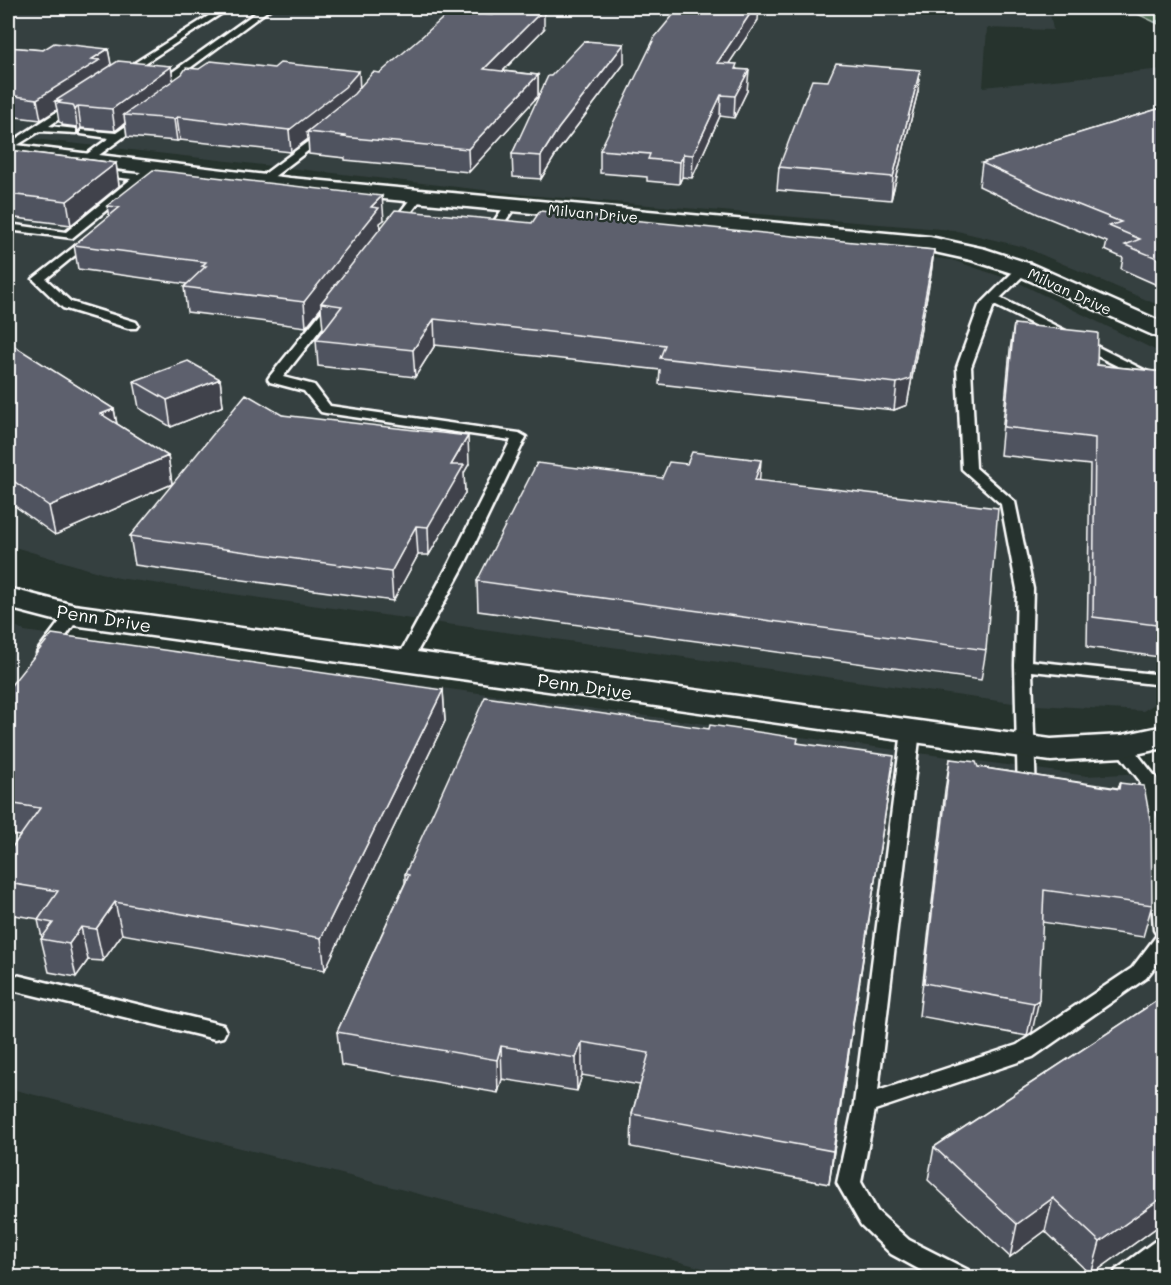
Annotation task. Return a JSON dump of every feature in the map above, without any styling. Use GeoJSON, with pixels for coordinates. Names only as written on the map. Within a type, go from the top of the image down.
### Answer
{"type":"FeatureCollection","features":[{"type":"Feature","properties":{"kind":"street","name":"Milvan Drive"},"geometry":{"type":"LineString","coordinates":[[8,149],[44,160],[157,174],[263,180],[412,210],[504,213],[930,244],[977,254],[1023,270],[1164,333]]}},
{"type":"Feature","properties":{"kind":"street","name":"Penn Drive"},"geometry":{"type":"LineString","coordinates":[[8,598],[73,615],[1051,750],[1122,746],[1164,737]]}},
{"type":"Feature","properties":{"kind":"lane"},"geometry":{"type":"LineString","coordinates":[[111,81],[226,8]]}},
{"type":"Feature","properties":{"kind":"lane"},"geometry":{"type":"LineString","coordinates":[[166,80],[267,8]]}},
{"type":"Feature","properties":{"kind":"lane"},"geometry":{"type":"LineString","coordinates":[[120,76],[132,77]]}},
{"type":"Feature","properties":{"kind":"lane"},"geometry":{"type":"LineString","coordinates":[[155,79],[180,82],[183,86],[180,91]]}},
{"type":"Feature","properties":{"kind":"lane"},"geometry":{"type":"LineString","coordinates":[[8,149],[84,99]]}},
{"type":"Feature","properties":{"kind":"lane"},"geometry":{"type":"LineString","coordinates":[[79,164],[153,110]]}},
{"type":"Feature","properties":{"kind":"lane"},"geometry":{"type":"LineString","coordinates":[[263,180],[337,124]]}},
{"type":"Feature","properties":{"kind":"lane"},"geometry":{"type":"LineString","coordinates":[[39,128],[72,131]]}},
{"type":"Feature","properties":{"kind":"lane"},"geometry":{"type":"LineString","coordinates":[[85,132],[117,136]]}},
{"type":"Feature","properties":{"kind":"lane"},"geometry":{"type":"LineString","coordinates":[[8,227],[68,236],[157,174]]}},
{"type":"Feature","properties":{"kind":"lane"},"geometry":{"type":"LineString","coordinates":[[382,243],[412,210]]}},
{"type":"Feature","properties":{"kind":"lane"},"geometry":{"type":"LineString","coordinates":[[482,219],[504,213]]}},
{"type":"Feature","properties":{"kind":"lane"},"geometry":{"type":"LineString","coordinates":[[490,235],[504,213]]}},
{"type":"Feature","properties":{"kind":"lane"},"geometry":{"type":"LineString","coordinates":[[105,226],[39,279],[67,305],[132,325]]}},
{"type":"Feature","properties":{"kind":"lane"},"geometry":{"type":"LineString","coordinates":[[1023,270],[985,306],[964,367],[969,469],[1008,502],[1024,589],[1023,665],[1027,796]]}},
{"type":"Feature","properties":{"kind":"lane"},"geometry":{"type":"LineString","coordinates":[[347,288],[275,379],[309,388],[326,409],[519,437],[457,564],[404,661]]}},
{"type":"Feature","properties":{"kind":"lane"},"geometry":{"type":"LineString","coordinates":[[992,299],[1164,385]]}},
{"type":"Feature","properties":{"kind":"lane"},"geometry":{"type":"LineString","coordinates":[[34,667],[73,615]]}},
{"type":"Feature","properties":{"kind":"lane"},"geometry":{"type":"LineString","coordinates":[[1023,665],[1164,681]]}},
{"type":"Feature","properties":{"kind":"lane"},"geometry":{"type":"LineString","coordinates":[[911,731],[864,1104],[849,1183],[869,1218],[900,1247],[959,1278]]}},
{"type":"Feature","properties":{"kind":"lane"},"geometry":{"type":"LineString","coordinates":[[1122,746],[1156,784],[1147,814],[1162,899],[1164,930]]}},
{"type":"Feature","properties":{"kind":"lane"},"geometry":{"type":"LineString","coordinates":[[864,1104],[1025,1051],[1140,973],[1164,940]]}},
{"type":"Feature","properties":{"kind":"lane"},"geometry":{"type":"LineString","coordinates":[[8,981],[215,1031]]}},
{"type":"Feature","properties":{"kind":"lane"},"geometry":{"type":"LineString","coordinates":[[1125,1278],[1164,1248]]}},
{"type":"Feature","properties":{"kind":"shaded area"},"geometry":{"type":"Polygon","coordinates":[[[8,8],[1049,8],[1053,30],[987,28],[983,87],[1163,69],[1163,307],[1024,247],[953,230],[527,195],[8,136],[8,8]]]}},
{"type":"Feature","properties":{"kind":"shaded area"},"geometry":{"type":"Polygon","coordinates":[[[8,159],[952,260],[1017,282],[1163,354],[1163,699],[1143,711],[1020,704],[118,578],[8,545],[8,159]]]}},
{"type":"Feature","properties":{"kind":"shaded area"},"geometry":{"type":"Polygon","coordinates":[[[8,621],[24,631],[1087,776],[1163,772],[1163,1277],[736,1277],[8,1088],[8,621]]]}},
{"type":"Feature","properties":{"kind":"green space"},"geometry":{"type":"Polygon","coordinates":[[[1125,8],[1163,8],[1163,26],[1125,8]]]}},
{"type":"Feature","properties":{"kind":"building"},"geometry":{"type":"Polygon","coordinates":[[[502,8],[544,9],[484,69],[538,75],[468,149],[307,132],[354,94],[373,72],[380,73],[450,12],[493,15],[502,8]]]}},
{"type":"Feature","properties":{"kind":"building"},"geometry":{"type":"Polygon","coordinates":[[[679,8],[754,8],[717,63],[737,64],[735,69],[749,70],[735,96],[721,95],[693,155],[683,154],[680,162],[648,159],[650,154],[600,150],[655,37],[679,8]]]}},
{"type":"Feature","properties":{"kind":"building"},"geometry":{"type":"Polygon","coordinates":[[[584,41],[624,44],[558,129],[541,156],[512,154],[548,76],[551,76],[584,41]]]}},
{"type":"Feature","properties":{"kind":"building"},"geometry":{"type":"Polygon","coordinates":[[[54,43],[108,49],[92,59],[100,60],[37,99],[8,95],[8,47],[43,50],[54,43]]]}},
{"type":"Feature","properties":{"kind":"building"},"geometry":{"type":"Polygon","coordinates":[[[118,61],[171,66],[112,109],[78,106],[75,110],[73,105],[55,101],[118,61]]]}},
{"type":"Feature","properties":{"kind":"building"},"geometry":{"type":"Polygon","coordinates":[[[211,61],[274,68],[280,63],[359,71],[345,87],[289,130],[177,117],[174,119],[124,115],[182,74],[186,68],[199,69],[211,61]]]}},
{"type":"Feature","properties":{"kind":"building"},"geometry":{"type":"Polygon","coordinates":[[[836,63],[920,70],[893,177],[779,167],[812,80],[828,81],[836,63]]]}},
{"type":"Feature","properties":{"kind":"building"},"geometry":{"type":"Polygon","coordinates":[[[1164,107],[1164,261],[1125,245],[1140,239],[1109,226],[1121,222],[1041,190],[982,163],[1164,107]]]}},
{"type":"Feature","properties":{"kind":"building"},"geometry":{"type":"Polygon","coordinates":[[[8,150],[116,163],[67,201],[8,194],[8,150]]]}},
{"type":"Feature","properties":{"kind":"building"},"geometry":{"type":"Polygon","coordinates":[[[153,170],[382,196],[371,207],[379,208],[304,302],[184,287],[206,266],[202,266],[206,262],[74,245],[120,207],[107,206],[153,170]]]}},
{"type":"Feature","properties":{"kind":"building"},"geometry":{"type":"Polygon","coordinates":[[[395,210],[532,223],[540,211],[934,250],[910,379],[897,383],[660,358],[665,345],[434,319],[413,350],[316,340],[342,306],[321,303],[395,210]]]}},
{"type":"Feature","properties":{"kind":"building"},"geometry":{"type":"Polygon","coordinates":[[[1014,324],[1098,333],[1097,365],[1164,372],[1164,626],[1093,617],[1095,438],[1004,427],[1014,324]]]}},
{"type":"Feature","properties":{"kind":"building"},"geometry":{"type":"Polygon","coordinates":[[[8,342],[114,409],[101,414],[168,456],[49,506],[8,477],[8,342]]]}},
{"type":"Feature","properties":{"kind":"building"},"geometry":{"type":"Polygon","coordinates":[[[188,361],[220,379],[167,400],[134,381],[188,361]]]}},
{"type":"Feature","properties":{"kind":"building"},"geometry":{"type":"Polygon","coordinates":[[[246,394],[282,415],[468,436],[451,465],[464,465],[428,527],[416,526],[391,572],[130,536],[246,394]]]}},
{"type":"Feature","properties":{"kind":"building"},"geometry":{"type":"Polygon","coordinates":[[[692,452],[761,460],[755,480],[998,508],[986,650],[477,581],[537,463],[662,478],[669,462],[687,464],[692,452]]]}},
{"type":"Feature","properties":{"kind":"building"},"geometry":{"type":"Polygon","coordinates":[[[52,634],[443,690],[321,938],[115,902],[96,929],[81,927],[69,944],[41,939],[53,923],[38,920],[58,891],[8,883],[8,853],[40,808],[8,803],[8,689],[52,634]]]}},
{"type":"Feature","properties":{"kind":"building"},"geometry":{"type":"Polygon","coordinates":[[[485,697],[709,729],[710,725],[745,730],[798,738],[797,743],[894,756],[833,1151],[632,1114],[649,1053],[582,1042],[576,1058],[501,1046],[497,1060],[337,1032],[409,875],[405,874],[485,697]]]}},
{"type":"Feature","properties":{"kind":"building"},"geometry":{"type":"Polygon","coordinates":[[[950,759],[976,762],[978,767],[1119,789],[1120,783],[1144,786],[1151,825],[1152,905],[1044,890],[1039,1000],[1034,1003],[924,983],[950,759]]]}},
{"type":"Feature","properties":{"kind":"building"},"geometry":{"type":"Polygon","coordinates":[[[1164,996],[1164,1196],[1100,1242],[1053,1198],[1017,1224],[934,1147],[1164,996]]]}},
{"type":"Feature","properties":{"kind":"waterway"},"geometry":{"type":"LineString","coordinates":[[1155,22],[1164,19]]}}]}
